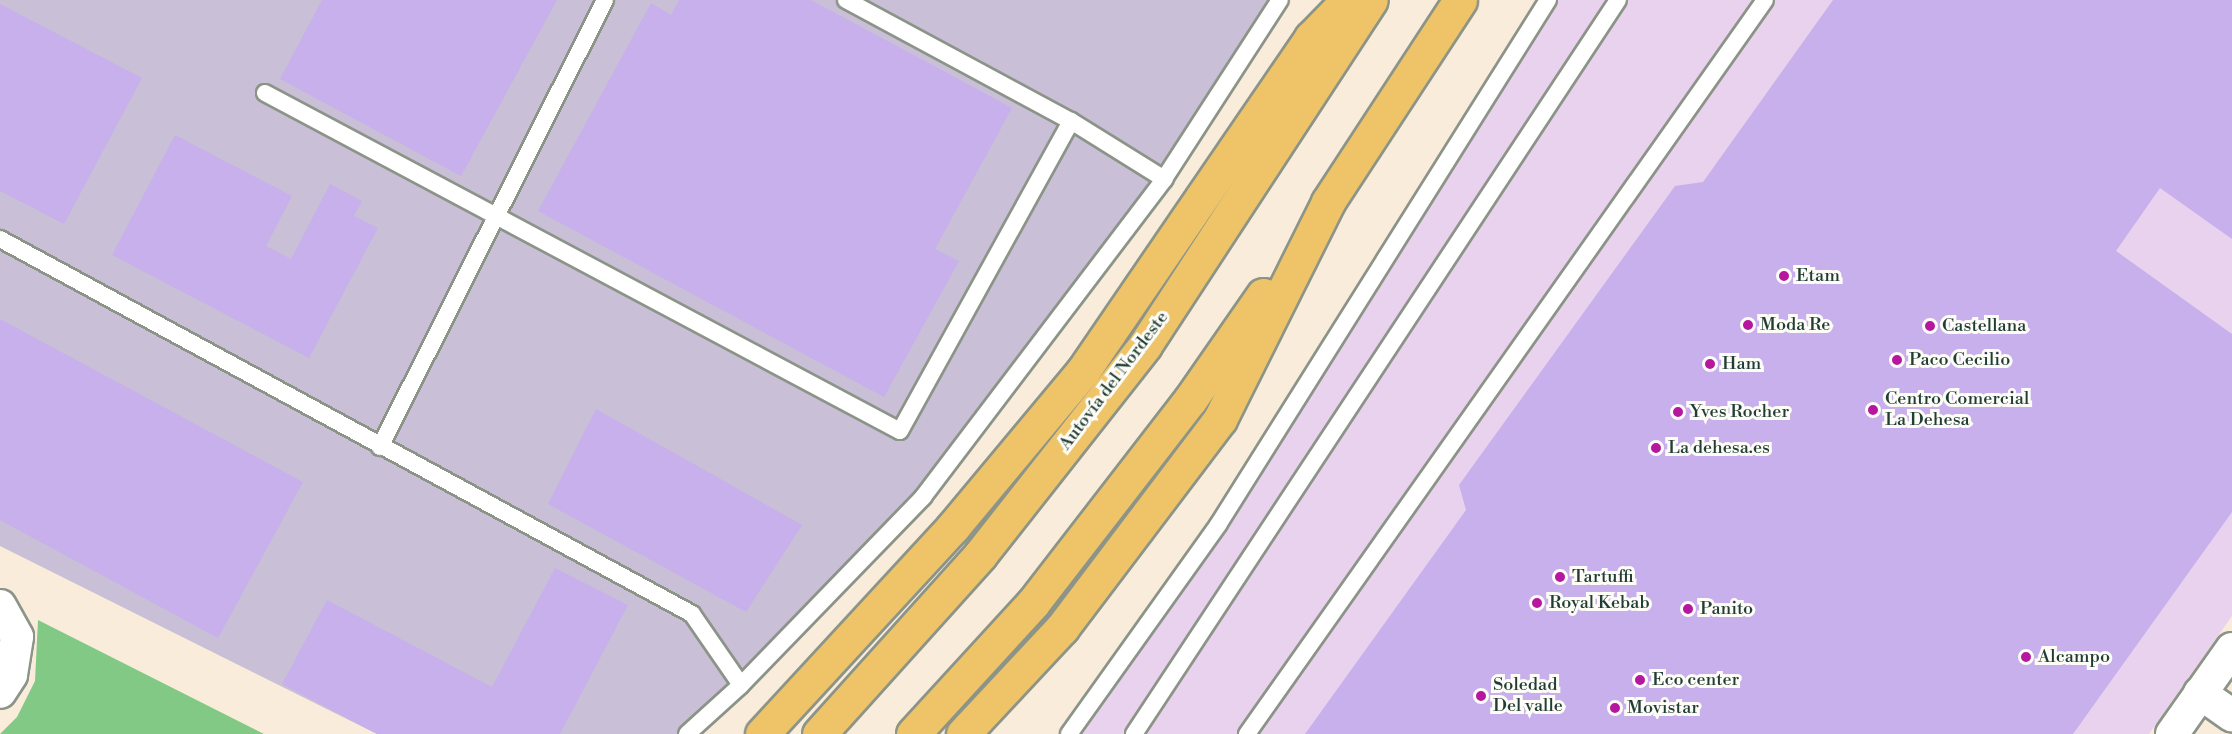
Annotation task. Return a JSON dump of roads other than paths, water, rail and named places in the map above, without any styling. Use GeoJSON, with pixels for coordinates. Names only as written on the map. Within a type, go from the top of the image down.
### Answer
{"type":"FeatureCollection","features":[{"type":"Feature","properties":{"kind":"highway"},"geometry":{"type":"LineString","coordinates":[[762,734],[953,527],[1083,371],[1311,38],[1348,0]]}},
{"type":"Feature","properties":{"kind":"highway","name":"Autovía del Nordeste"},"geometry":{"type":"LineString","coordinates":[[819,734],[980,555],[1145,345],[1371,0]]}},
{"type":"Feature","properties":{"kind":"highway"},"geometry":{"type":"LineString","coordinates":[[913,734],[1054,575],[1190,400],[1328,202],[1460,0]]}},
{"type":"Feature","properties":{"kind":"highway"},"geometry":{"type":"LineString","coordinates":[[963,734],[1062,628],[1220,419],[1328,202]]}},
{"type":"Feature","properties":{"kind":"street"},"geometry":{"type":"LineString","coordinates":[[0,606],[16,638],[11,675],[0,692]]}},
{"type":"Feature","properties":{"kind":"street"},"geometry":{"type":"LineString","coordinates":[[2172,734],[2232,649]]}},
{"type":"Feature","properties":{"kind":"street"},"geometry":{"type":"LineString","coordinates":[[2200,693],[2232,715]]}},
{"type":"Feature","properties":{"kind":"lane"},"geometry":{"type":"LineString","coordinates":[[380,447],[605,0]]}},
{"type":"Feature","properties":{"kind":"lane"},"geometry":{"type":"LineString","coordinates":[[846,0],[1071,121],[1164,179]]}},
{"type":"Feature","properties":{"kind":"lane"},"geometry":{"type":"LineString","coordinates":[[687,734],[741,685],[923,497],[1164,179],[1280,0]]}},
{"type":"Feature","properties":{"kind":"lane"},"geometry":{"type":"LineString","coordinates":[[1069,734],[1218,525],[1548,0]]}},
{"type":"Feature","properties":{"kind":"lane"},"geometry":{"type":"LineString","coordinates":[[1134,734],[1618,0]]}},
{"type":"Feature","properties":{"kind":"lane"},"geometry":{"type":"LineString","coordinates":[[1247,734],[1766,3]]}},
{"type":"Feature","properties":{"kind":"lane"},"geometry":{"type":"LineString","coordinates":[[265,93],[900,431],[1071,121]]}},
{"type":"Feature","properties":{"kind":"lane"},"geometry":{"type":"LineString","coordinates":[[0,239],[380,447],[692,614],[741,685]]}},
{"type":"Feature","properties":{"kind":"place","name":"Etam"},"geometry":{"type":"Point","coordinates":[1784,276]}},
{"type":"Feature","properties":{"kind":"place","name":"Moda Re"},"geometry":{"type":"Point","coordinates":[1748,325]}},
{"type":"Feature","properties":{"kind":"place","name":"Castellana"},"geometry":{"type":"Point","coordinates":[1930,326]}},
{"type":"Feature","properties":{"kind":"place","name":"Paco Cecilio"},"geometry":{"type":"Point","coordinates":[1897,360]}},
{"type":"Feature","properties":{"kind":"place","name":"Ham"},"geometry":{"type":"Point","coordinates":[1710,364]}},
{"type":"Feature","properties":{"kind":"place","name":"Centro Comercial La Dehesa"},"geometry":{"type":"Point","coordinates":[1873,410]}},
{"type":"Feature","properties":{"kind":"place","name":"Yves Rocher"},"geometry":{"type":"Point","coordinates":[1678,412]}},
{"type":"Feature","properties":{"kind":"place","name":"La dehesa.es"},"geometry":{"type":"Point","coordinates":[1656,448]}},
{"type":"Feature","properties":{"kind":"place","name":"Tartuffi"},"geometry":{"type":"Point","coordinates":[1560,577]}},
{"type":"Feature","properties":{"kind":"place","name":"Royal Kebab"},"geometry":{"type":"Point","coordinates":[1537,603]}},
{"type":"Feature","properties":{"kind":"place","name":"Panito"},"geometry":{"type":"Point","coordinates":[1688,609]}},
{"type":"Feature","properties":{"kind":"place","name":"Alcampo"},"geometry":{"type":"Point","coordinates":[2026,657]}},
{"type":"Feature","properties":{"kind":"place","name":"Eco center"},"geometry":{"type":"Point","coordinates":[1640,680]}},
{"type":"Feature","properties":{"kind":"place","name":"Soledad Del valle"},"geometry":{"type":"Point","coordinates":[1481,696]}},
{"type":"Feature","properties":{"kind":"place","name":"Movistar"},"geometry":{"type":"Point","coordinates":[1615,708]}}]}
